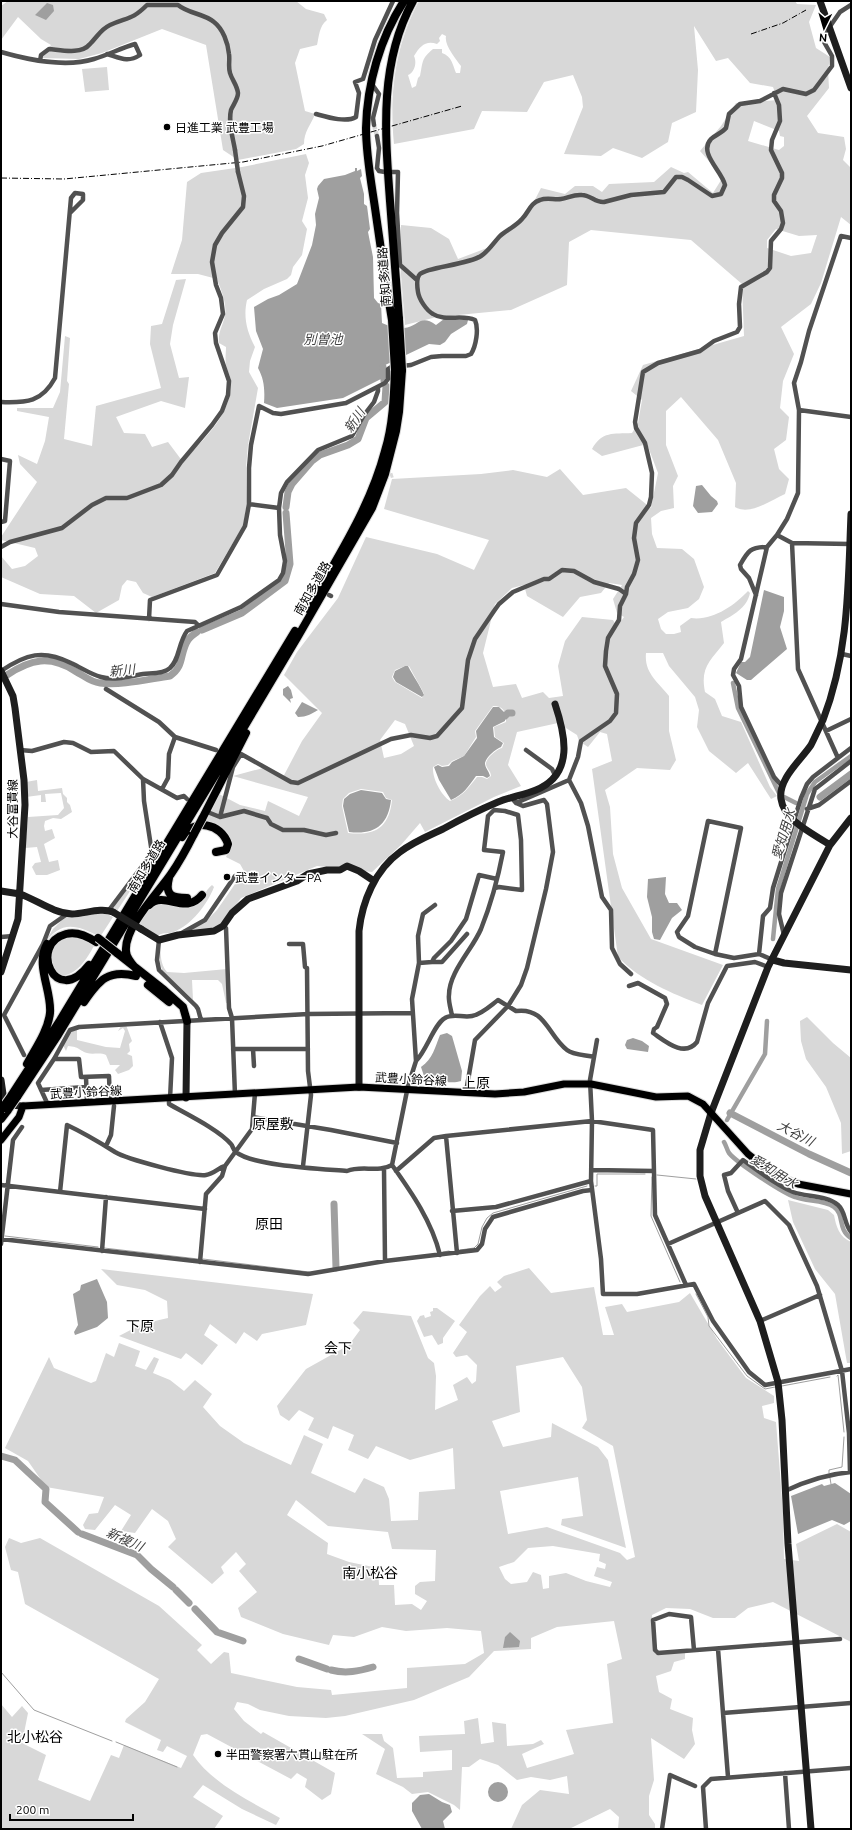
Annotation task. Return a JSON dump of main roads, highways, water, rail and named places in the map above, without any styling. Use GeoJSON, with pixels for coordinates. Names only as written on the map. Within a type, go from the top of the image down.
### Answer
{"type":"FeatureCollection","features":[{"type":"Feature","properties":{"kind":"highway","name":"南知多道路"},"geometry":{"type":"LineString","coordinates":[[395,320],[370,176],[366,128],[369,94],[376,65],[388,31],[404,1]]}},
{"type":"Feature","properties":{"kind":"highway","name":"南知多道路"},"geometry":{"type":"LineString","coordinates":[[1,1119],[9,1102],[268,686],[356,536],[379,491],[392,452],[399,412],[386,155],[386,107],[388,76],[395,45],[413,1]]}},
{"type":"Feature","properties":{"kind":"highway","name":"南知多道路"},"geometry":{"type":"LineString","coordinates":[[9,1102],[29,1080],[58,1035],[145,884],[297,628],[364,510],[386,450],[398,370]]}},
{"type":"Feature","properties":{"kind":"highway"},"geometry":{"type":"LineString","coordinates":[[138,974],[126,951],[127,941],[145,907],[170,876],[185,852],[263,701],[268,690],[268,686]]}},
{"type":"Feature","properties":{"kind":"highway"},"geometry":{"type":"LineString","coordinates":[[97,940],[79,934],[62,936],[50,947],[48,962],[50,971],[54,976],[62,980],[71,980],[80,974],[91,962],[136,888],[154,881],[185,832],[197,825],[211,826],[224,834],[228,844],[226,850],[216,852]]}},
{"type":"Feature","properties":{"kind":"highway"},"geometry":{"type":"LineString","coordinates":[[170,876],[167,886],[169,892],[175,897],[187,898]]}},
{"type":"Feature","properties":{"kind":"highway"},"geometry":{"type":"LineString","coordinates":[[145,907],[156,900],[189,904],[202,895]]}},
{"type":"Feature","properties":{"kind":"highway"},"geometry":{"type":"LineString","coordinates":[[9,1102],[13,1089],[36,1047],[50,1015],[50,1001],[43,969],[43,955],[45,947],[54,935],[68,929],[76,929],[89,933],[181,1012],[187,1021]]}},
{"type":"Feature","properties":{"kind":"highway"},"geometry":{"type":"LineString","coordinates":[[29,1080],[37,1073],[89,995],[98,984],[106,977],[116,973],[138,974]]}},
{"type":"Feature","properties":{"kind":"main road","name":"武豊小鈴谷線"},"geometry":{"type":"LineString","coordinates":[[1,1140],[20,1117],[23,1106],[87,1103],[112,1104],[169,1098],[359,1087],[495,1094],[524,1092],[564,1084],[591,1084],[656,1097],[688,1096],[703,1104],[748,1154],[775,1174],[798,1184],[851,1194]]}},
{"type":"Feature","properties":{"kind":"water"},"geometry":{"type":"Polygon","coordinates":[[[47,3],[53,5],[54,11],[46,20],[35,15],[47,3]]]}},
{"type":"Feature","properties":{"kind":"water","name":"別曽池"},"geometry":{"type":"Polygon","coordinates":[[[355,168],[357,168],[357,171],[361,169],[362,176],[360,178],[364,194],[364,204],[367,206],[370,229],[368,232],[373,257],[374,298],[381,304],[382,323],[398,328],[409,327],[423,320],[436,325],[444,319],[468,320],[467,324],[451,334],[445,342],[440,345],[429,344],[381,367],[381,379],[343,398],[277,408],[264,403],[264,384],[258,368],[263,349],[256,331],[254,307],[279,295],[297,284],[312,245],[316,225],[315,214],[319,198],[317,189],[318,186],[324,179],[345,175],[355,171],[355,168]]]}},
{"type":"Feature","properties":{"kind":"water"},"geometry":{"type":"Polygon","coordinates":[[[702,485],[717,501],[718,504],[712,512],[698,513],[693,506],[696,486],[702,485]]]}},
{"type":"Feature","properties":{"kind":"water"},"geometry":{"type":"Polygon","coordinates":[[[764,590],[784,597],[784,611],[780,627],[787,649],[751,680],[747,680],[736,673],[741,662],[745,662],[750,657],[764,590]]]}},
{"type":"Feature","properties":{"kind":"water"},"geometry":{"type":"Polygon","coordinates":[[[408,666],[421,688],[424,695],[422,697],[396,682],[393,677],[395,671],[408,666]]]}},
{"type":"Feature","properties":{"kind":"water"},"geometry":{"type":"Polygon","coordinates":[[[288,686],[291,690],[293,698],[290,699],[291,703],[283,695],[283,689],[288,686]]]}},
{"type":"Feature","properties":{"kind":"water"},"geometry":{"type":"Polygon","coordinates":[[[302,702],[318,710],[306,716],[298,717],[295,713],[302,702]]]}},
{"type":"Feature","properties":{"kind":"water"},"geometry":{"type":"Polygon","coordinates":[[[493,707],[499,707],[505,713],[505,721],[493,727],[494,737],[503,743],[501,747],[487,758],[485,763],[490,776],[487,778],[483,776],[476,776],[463,793],[451,800],[439,780],[434,767],[438,765],[442,767],[449,766],[452,762],[464,756],[477,738],[476,731],[493,707]]]}},
{"type":"Feature","properties":{"kind":"water"},"geometry":{"type":"Polygon","coordinates":[[[361,790],[382,793],[386,799],[391,800],[387,816],[378,827],[372,830],[358,833],[349,832],[343,806],[344,799],[350,794],[361,790]]]}},
{"type":"Feature","properties":{"kind":"water"},"geometry":{"type":"Polygon","coordinates":[[[666,877],[665,894],[669,903],[677,903],[682,910],[672,918],[660,940],[654,939],[652,932],[652,917],[647,897],[648,879],[666,877]]]}},
{"type":"Feature","properties":{"kind":"water"},"geometry":{"type":"Polygon","coordinates":[[[447,1033],[452,1036],[462,1071],[461,1081],[457,1082],[442,1081],[424,1076],[421,1067],[431,1057],[440,1035],[447,1033]]]}},
{"type":"Feature","properties":{"kind":"water"},"geometry":{"type":"Polygon","coordinates":[[[633,1038],[642,1041],[649,1046],[648,1052],[627,1049],[625,1045],[627,1040],[633,1038]]]}},
{"type":"Feature","properties":{"kind":"water"},"geometry":{"type":"Polygon","coordinates":[[[97,1279],[107,1302],[108,1318],[97,1327],[75,1335],[74,1332],[78,1325],[73,1294],[80,1290],[81,1285],[97,1279]]]}},
{"type":"Feature","properties":{"kind":"water"},"geometry":{"type":"Polygon","coordinates":[[[835,1483],[851,1494],[851,1521],[844,1525],[832,1520],[798,1534],[791,1496],[822,1484],[824,1486],[835,1483]]]}},
{"type":"Feature","properties":{"kind":"water"},"geometry":{"type":"Polygon","coordinates":[[[510,1632],[520,1641],[519,1647],[503,1648],[505,1637],[510,1632]]]}},
{"type":"Feature","properties":{"kind":"water"},"geometry":{"type":"Polygon","coordinates":[[[498,1782],[505,1785],[508,1792],[505,1799],[498,1802],[491,1799],[488,1792],[491,1785],[498,1782]]]}},
{"type":"Feature","properties":{"kind":"water"},"geometry":{"type":"Polygon","coordinates":[[[429,1794],[450,1805],[452,1812],[443,1821],[445,1829],[422,1829],[412,1811],[412,1803],[420,1795],[429,1794]]]}},
{"type":"Feature","properties":{"kind":"waterway","name":"新川"},"geometry":{"type":"LineString","coordinates":[[383,367],[384,381]]}},
{"type":"Feature","properties":{"kind":"waterway","name":"新川"},"geometry":{"type":"LineString","coordinates":[[286,507],[288,492],[292,484],[312,461],[320,455],[348,445],[358,439],[366,418],[385,402],[386,386]]}},
{"type":"Feature","properties":{"kind":"waterway","name":"新川"},"geometry":{"type":"LineString","coordinates":[[202,630],[242,613],[285,581],[290,564],[286,513]]}},
{"type":"Feature","properties":{"kind":"waterway","name":"新川"},"geometry":{"type":"LineString","coordinates":[[7,675],[32,662],[49,661],[66,666],[90,680],[108,684],[170,676],[178,668],[188,640],[197,632]]}},
{"type":"Feature","properties":{"kind":"waterway"},"geometry":{"type":"LineString","coordinates":[[733,683],[738,708],[779,793]]}},
{"type":"Feature","properties":{"kind":"waterway"},"geometry":{"type":"LineString","coordinates":[[505,716],[508,713],[512,713]]}},
{"type":"Feature","properties":{"kind":"waterway","name":"愛知用水"},"geometry":{"type":"LineString","coordinates":[[773,939],[778,889],[807,794],[815,782],[851,756]]}},
{"type":"Feature","properties":{"kind":"waterway"},"geometry":{"type":"LineString","coordinates":[[820,797],[851,774]]}},
{"type":"Feature","properties":{"kind":"waterway"},"geometry":{"type":"LineString","coordinates":[[784,797],[796,803]]}},
{"type":"Feature","properties":{"kind":"waterway","name":"愛知用水"},"geometry":{"type":"LineString","coordinates":[[727,1120],[765,1054],[767,1021]]}},
{"type":"Feature","properties":{"kind":"waterway","name":"大谷川"},"geometry":{"type":"LineString","coordinates":[[730,1113],[809,1154],[851,1173]]}},
{"type":"Feature","properties":{"kind":"waterway","name":"愛知用水"},"geometry":{"type":"LineString","coordinates":[[724,1142],[729,1153],[734,1158],[781,1190],[800,1199],[830,1204],[834,1207],[839,1214],[844,1230],[851,1238]]}},
{"type":"Feature","properties":{"kind":"waterway"},"geometry":{"type":"LineString","coordinates":[[595,1186],[597,1186],[597,1174],[645,1174]]}},
{"type":"Feature","properties":{"kind":"waterway"},"geometry":{"type":"LineString","coordinates":[[657,1175],[696,1179]]}},
{"type":"Feature","properties":{"kind":"waterway"},"geometry":{"type":"LineString","coordinates":[[652,1177],[651,1216],[680,1282]]}},
{"type":"Feature","properties":{"kind":"waterway"},"geometry":{"type":"LineString","coordinates":[[460,1250],[474,1248],[478,1244],[482,1227],[487,1218],[493,1213],[587,1186]]}},
{"type":"Feature","properties":{"kind":"waterway"},"geometry":{"type":"LineString","coordinates":[[334,1204],[336,1268]]}},
{"type":"Feature","properties":{"kind":"waterway"},"geometry":{"type":"LineString","coordinates":[[5,1236],[98,1247]]}},
{"type":"Feature","properties":{"kind":"waterway"},"geometry":{"type":"LineString","coordinates":[[104,1248],[198,1259]]}},
{"type":"Feature","properties":{"kind":"waterway"},"geometry":{"type":"LineString","coordinates":[[443,1252],[449,1251]]}},
{"type":"Feature","properties":{"kind":"waterway"},"geometry":{"type":"LineString","coordinates":[[203,1259],[309,1272]]}},
{"type":"Feature","properties":{"kind":"waterway"},"geometry":{"type":"LineString","coordinates":[[696,1294],[708,1317],[709,1326],[747,1376],[765,1389],[775,1387]]}},
{"type":"Feature","properties":{"kind":"waterway"},"geometry":{"type":"LineString","coordinates":[[837,1376],[838,1375],[844,1432]]}},
{"type":"Feature","properties":{"kind":"waterway"},"geometry":{"type":"LineString","coordinates":[[782,1386],[830,1377]]}},
{"type":"Feature","properties":{"kind":"waterway"},"geometry":{"type":"LineString","coordinates":[[829,1473],[829,1470],[842,1467],[844,1437]]}},
{"type":"Feature","properties":{"kind":"waterway","name":"新複川"},"geometry":{"type":"LineString","coordinates":[[1,1456],[15,1460],[46,1489],[45,1502],[78,1532]]}},
{"type":"Feature","properties":{"kind":"waterway"},"geometry":{"type":"LineString","coordinates":[[830,1478],[831,1484]]}},
{"type":"Feature","properties":{"kind":"waterway","name":"新複川"},"geometry":{"type":"LineString","coordinates":[[82,1534],[137,1555],[173,1587]]}},
{"type":"Feature","properties":{"kind":"waterway","name":"新複川"},"geometry":{"type":"LineString","coordinates":[[176,1590],[189,1603]]}},
{"type":"Feature","properties":{"kind":"waterway","name":"新複川"},"geometry":{"type":"LineString","coordinates":[[195,1609],[217,1632],[243,1641]]}},
{"type":"Feature","properties":{"kind":"waterway","name":"新複川"},"geometry":{"type":"LineString","coordinates":[[299,1659],[327,1669]]}},
{"type":"Feature","properties":{"kind":"waterway","name":"新複川"},"geometry":{"type":"LineString","coordinates":[[331,1670],[352,1672],[373,1667]]}},
{"type":"Feature","properties":{"kind":"waterway"},"geometry":{"type":"LineString","coordinates":[[1,1672],[34,1710],[112,1741]]}},
{"type":"Feature","properties":{"kind":"waterway"},"geometry":{"type":"LineString","coordinates":[[116,1742],[177,1767]]}},
{"type":"Feature","properties":{"kind":"tunnel"},"geometry":{"type":"LineString","coordinates":[[374,125],[377,136]]}},
{"type":"Feature","properties":{"kind":"tunnel"},"geometry":{"type":"LineString","coordinates":[[384,478],[393,475]]}},
{"type":"Feature","properties":{"kind":"railway"},"geometry":{"type":"LineString","coordinates":[[751,34],[783,23],[806,10]]}},
{"type":"Feature","properties":{"kind":"railway"},"geometry":{"type":"LineString","coordinates":[[1,178],[64,179],[243,162],[322,146],[462,106]]}},
{"type":"Feature","properties":{"kind":"place","name":"日進工業 武豊工場"},"geometry":{"type":"Point","coordinates":[167,127]}},
{"type":"Feature","properties":{"kind":"place","name":"武豊インターPA"},"geometry":{"type":"Point","coordinates":[227,877]}},
{"type":"Feature","properties":{"kind":"place","name":"半田警察署六貫山駐在所"},"geometry":{"type":"Point","coordinates":[218,1754]}},
{"type":"Feature","properties":{"kind":"district","name":"上原"},"geometry":{"type":"Point","coordinates":[476,1083]}},
{"type":"Feature","properties":{"kind":"district","name":"原屋敷"},"geometry":{"type":"Point","coordinates":[273,1124]}},
{"type":"Feature","properties":{"kind":"district","name":"原田"},"geometry":{"type":"Point","coordinates":[269,1224]}},
{"type":"Feature","properties":{"kind":"district","name":"下原"},"geometry":{"type":"Point","coordinates":[140,1326]}},
{"type":"Feature","properties":{"kind":"district","name":"会下"},"geometry":{"type":"Point","coordinates":[338,1348]}},
{"type":"Feature","properties":{"kind":"district","name":"南小松谷"},"geometry":{"type":"Point","coordinates":[370,1573]}},
{"type":"Feature","properties":{"kind":"district","name":"北小松谷"},"geometry":{"type":"Point","coordinates":[35,1737]}}]}
